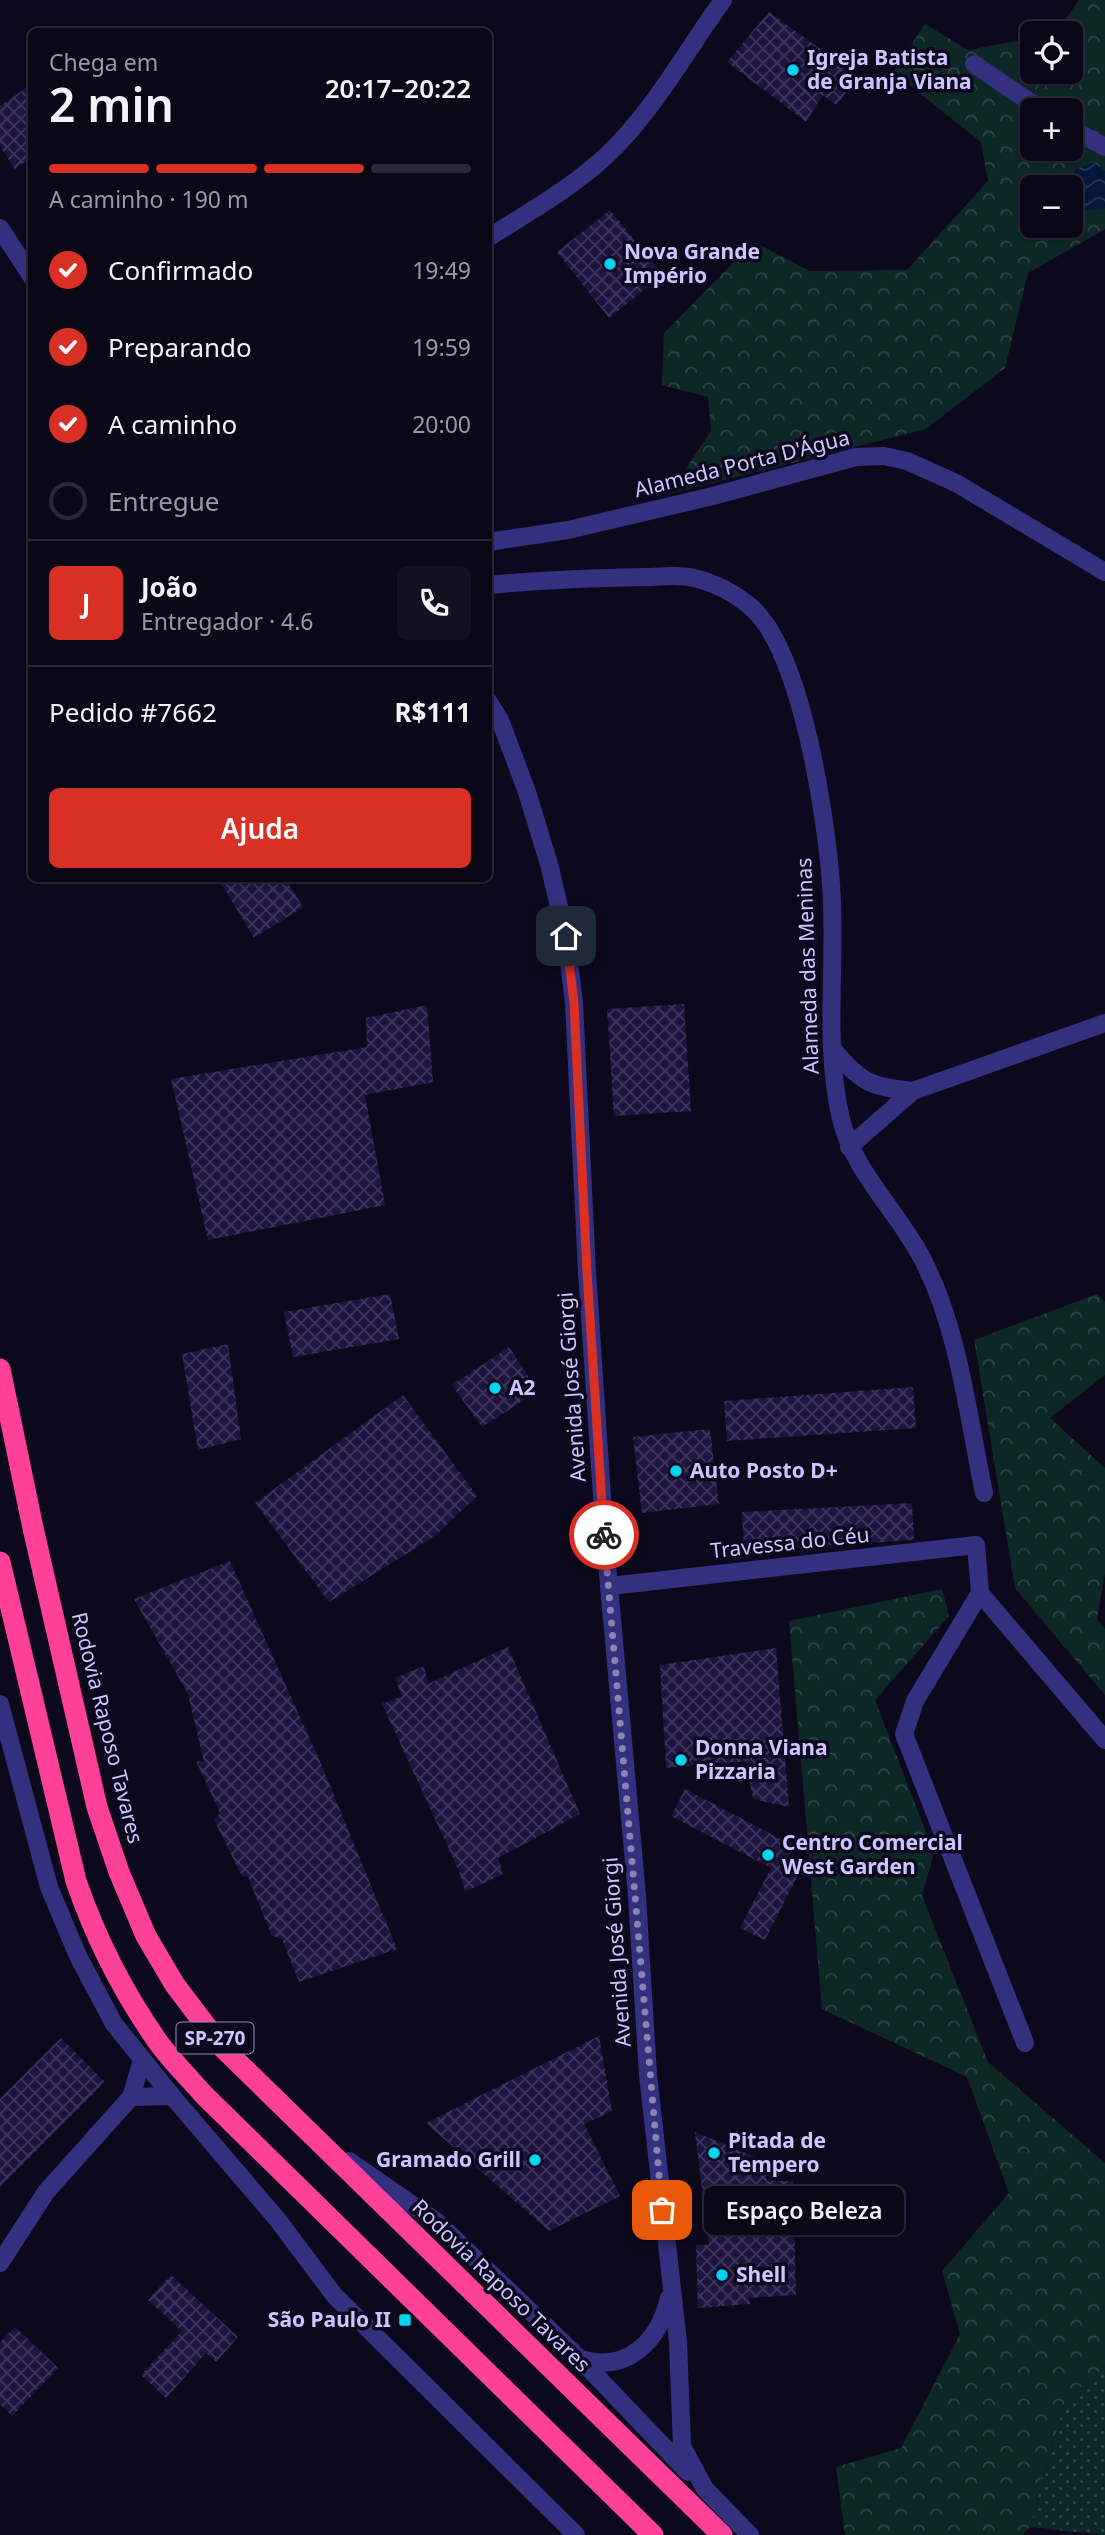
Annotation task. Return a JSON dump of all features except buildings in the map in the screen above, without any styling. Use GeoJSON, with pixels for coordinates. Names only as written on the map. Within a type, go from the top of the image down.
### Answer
{"type":"FeatureCollection","features":[{"type":"Feature","properties":{"kind":"highway","name":"Rodovia Raposo Tavares"},"geometry":{"type":"LineString","coordinates":[[0,1369],[33,1528],[97,1807],[119,1872],[146,1936],[175,1985],[222,2047],[722,2535]]}},
{"type":"Feature","properties":{"kind":"highway","name":"SP-270"},"geometry":{"type":"LineString","coordinates":[[0,1562],[76,1881],[92,1927],[122,1987],[160,2045],[222,2113],[653,2535]]}},
{"type":"Feature","properties":{"kind":"street"},"geometry":{"type":"LineString","coordinates":[[492,235],[564,189],[609,153],[632,127],[723,0]]}},
{"type":"Feature","properties":{"kind":"street"},"geometry":{"type":"LineString","coordinates":[[974,64],[1024,98]]}},
{"type":"Feature","properties":{"kind":"street"},"geometry":{"type":"LineString","coordinates":[[1083,136],[1105,147]]}},
{"type":"Feature","properties":{"kind":"street"},"geometry":{"type":"LineString","coordinates":[[0,228],[28,271]]}},
{"type":"Feature","properties":{"kind":"street","name":"Alameda Porta D'Água"},"geometry":{"type":"LineString","coordinates":[[492,540],[568,530],[713,496],[856,457],[884,456],[907,461],[956,483],[1105,572]]}},
{"type":"Feature","properties":{"kind":"street","name":"Alameda das Meninas"},"geometry":{"type":"LineString","coordinates":[[492,585],[581,578],[690,576],[721,587],[753,609],[773,634],[807,723],[819,794],[831,883],[832,1048],[835,1084],[849,1147],[922,1258],[939,1297],[962,1383],[984,1493]]}},
{"type":"Feature","properties":{"kind":"street","name":"Avenida José Giorgi"},"geometry":{"type":"LineString","coordinates":[[494,718],[527,792],[549,864],[566,936],[574,1003],[587,1283],[636,1882],[648,2075],[678,2342],[682,2446],[705,2489]]}},
{"type":"Feature","properties":{"kind":"street"},"geometry":{"type":"LineString","coordinates":[[849,1147],[913,1091],[1105,1023]]}},
{"type":"Feature","properties":{"kind":"street"},"geometry":{"type":"LineString","coordinates":[[832,1048],[848,1066],[877,1088],[913,1091]]}},
{"type":"Feature","properties":{"kind":"street","name":"Travessa do Céu"},"geometry":{"type":"LineString","coordinates":[[610,1586],[976,1545],[980,1593]]}},
{"type":"Feature","properties":{"kind":"street"},"geometry":{"type":"LineString","coordinates":[[1025,2043],[904,1734],[915,1701],[980,1593],[1105,1740]]}},
{"type":"Feature","properties":{"kind":"street"},"geometry":{"type":"LineString","coordinates":[[0,1704],[35,1839],[64,1924],[102,2002],[142,2060],[277,2218],[334,2295],[576,2535]]}},
{"type":"Feature","properties":{"kind":"street"},"geometry":{"type":"LineString","coordinates":[[0,2263],[46,2192],[131,2097],[142,2060]]}},
{"type":"Feature","properties":{"kind":"street"},"geometry":{"type":"LineString","coordinates":[[131,2097],[172,2096]]}},
{"type":"Feature","properties":{"kind":"street","name":"Avenida José Giorgi"},"geometry":{"type":"LineString","coordinates":[[314,2138],[437,2222],[579,2358],[750,2535]]}},
{"type":"Feature","properties":{"kind":"street","name":"Avenida José Giorgi"},"geometry":{"type":"LineString","coordinates":[[579,2358],[592,2363],[611,2362],[626,2359],[639,2352],[651,2340],[665,2316],[671,2291]]}},
{"type":"Feature","properties":{"kind":"green space"},"geometry":{"type":"Polygon","coordinates":[[[1079,0],[1105,0],[1105,229],[1028,273],[1005,368],[926,429],[669,494],[711,431],[708,397],[662,385],[664,333],[754,242],[810,271],[907,270],[988,181],[981,142],[893,72],[925,24],[968,50],[1020,40],[1020,84],[1083,84],[1083,21],[1064,21],[1079,0]]]}},
{"type":"Feature","properties":{"kind":"green space"},"geometry":{"type":"Polygon","coordinates":[[[1097,1294],[1105,1302],[1105,1375],[1050,1418],[1105,1468],[1105,1573],[1097,1619],[1105,1629],[1105,1695],[1015,1588],[974,1340],[1097,1294]]]}},
{"type":"Feature","properties":{"kind":"green space"},"geometry":{"type":"Polygon","coordinates":[[[942,1589],[949,1616],[875,1700],[934,1853],[922,1896],[988,2062],[1105,2163],[1105,2366],[1065,2401],[1030,2527],[1023,2535],[845,2535],[836,2467],[901,2448],[960,2334],[942,2271],[1009,2193],[967,2077],[822,2009],[789,1621],[942,1589]]]}},
{"type":"Feature","properties":{"kind":"green space"},"geometry":{"type":"Polygon","coordinates":[[[1105,2366],[1105,2535],[1030,2527],[1065,2401],[1105,2366]]]}},
{"type":"Feature","properties":{"kind":"water"},"geometry":{"type":"Polygon","coordinates":[[[1093,162],[1105,171],[1105,208],[1083,211],[1083,175],[1073,175],[1075,170],[1093,162]]]}},
{"type":"Feature","properties":{"kind":"way so far"},"geometry":{"type":"LineString","coordinates":[[604,1535],[637,1896],[648,2075],[662,2210]]}},
{"type":"Feature","properties":{"kind":"place","name":"Igreja Batista de Granja Viana"},"geometry":{"type":"Point","coordinates":[793,70]}},
{"type":"Feature","properties":{"kind":"place","name":"Nova Grande Império"},"geometry":{"type":"Point","coordinates":[610,264]}},
{"type":"Feature","properties":{"kind":"place","name":"A2"},"geometry":{"type":"Point","coordinates":[495,1388]}},
{"type":"Feature","properties":{"kind":"place","name":"Auto Posto D+"},"geometry":{"type":"Point","coordinates":[676,1471]}},
{"type":"Feature","properties":{"kind":"place","name":"Donna Viana Pizzaria"},"geometry":{"type":"Point","coordinates":[681,1760]}},
{"type":"Feature","properties":{"kind":"place","name":"Centro Comercial West Garden"},"geometry":{"type":"Point","coordinates":[768,1855]}},
{"type":"Feature","properties":{"kind":"place","name":"Pitada de Tempero"},"geometry":{"type":"Point","coordinates":[714,2153]}},
{"type":"Feature","properties":{"kind":"place","name":"Gramado Grill"},"geometry":{"type":"Point","coordinates":[535,2160]}},
{"type":"Feature","properties":{"kind":"place","name":"Espaço Beleza"},"geometry":{"type":"Point","coordinates":[662,2210]}},
{"type":"Feature","properties":{"kind":"place","name":"Shell"},"geometry":{"type":"Point","coordinates":[722,2275]}},
{"type":"Feature","properties":{"kind":"place","name":"São Paulo II"},"geometry":{"type":"Point","coordinates":[405,2320]}},
{"type":"Feature","properties":{"kind":"route"},"geometry":{"type":"LineString","coordinates":[[566,936],[574,1003],[587,1272],[604,1535]]}}]}
